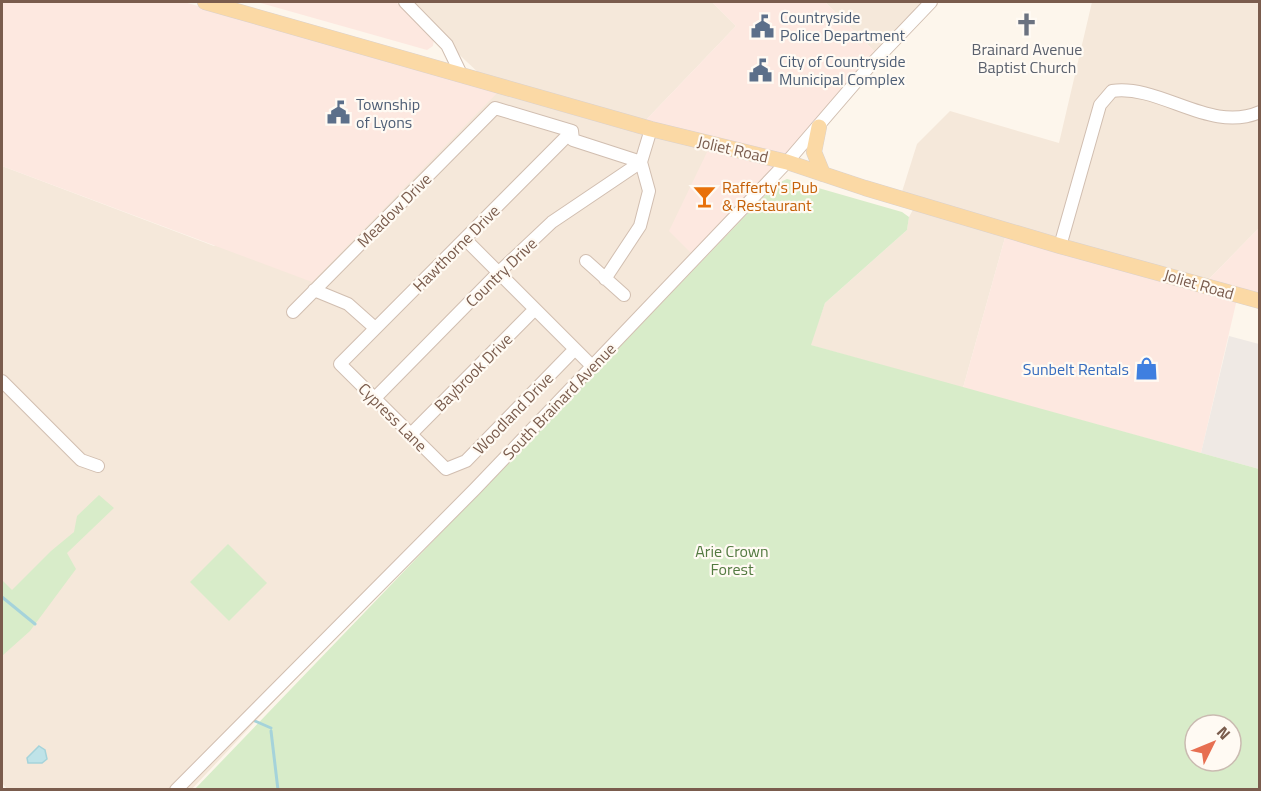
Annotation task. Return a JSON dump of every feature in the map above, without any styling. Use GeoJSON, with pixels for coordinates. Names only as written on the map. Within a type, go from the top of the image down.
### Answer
{"type":"FeatureCollection","features":[{"type":"Feature","properties":{"kind":"main road","name":"Joliet Road"},"geometry":{"type":"LineString","coordinates":[[205,2],[651,129],[787,162],[1060,246],[1260,301]]}},
{"type":"Feature","properties":{"kind":"main road"},"geometry":{"type":"LineString","coordinates":[[819,127],[814,152],[823,174]]}},
{"type":"Feature","properties":{"kind":"street"},"geometry":{"type":"LineString","coordinates":[[405,2],[447,45],[461,74]]}},
{"type":"Feature","properties":{"kind":"street","name":"South Brainard Avenue"},"geometry":{"type":"LineString","coordinates":[[176,789],[467,498],[787,162],[867,69],[931,2]]}},
{"type":"Feature","properties":{"kind":"street"},"geometry":{"type":"LineString","coordinates":[[1060,246],[1100,105],[1112,91],[1129,90],[1221,117],[1248,117],[1260,112]]}},
{"type":"Feature","properties":{"kind":"street","name":"Meadow Drive"},"geometry":{"type":"LineString","coordinates":[[293,312],[495,108],[572,131]]}},
{"type":"Feature","properties":{"kind":"street"},"geometry":{"type":"LineString","coordinates":[[605,279],[640,226],[649,191],[641,162],[651,129]]}},
{"type":"Feature","properties":{"kind":"street"},"geometry":{"type":"LineString","coordinates":[[572,131],[573,140],[641,162]]}},
{"type":"Feature","properties":{"kind":"street","name":"Hawthorne Drive"},"geometry":{"type":"LineString","coordinates":[[340,364],[572,131]]}},
{"type":"Feature","properties":{"kind":"street","name":"Country Drive"},"geometry":{"type":"LineString","coordinates":[[375,398],[498,273],[552,222],[641,162]]}},
{"type":"Feature","properties":{"kind":"street"},"geometry":{"type":"LineString","coordinates":[[465,239],[592,366]]}},
{"type":"Feature","properties":{"kind":"street"},"geometry":{"type":"LineString","coordinates":[[586,261],[624,295]]}},
{"type":"Feature","properties":{"kind":"street"},"geometry":{"type":"LineString","coordinates":[[314,290],[348,304],[375,328]]}},
{"type":"Feature","properties":{"kind":"street","name":"Baybrook Drive"},"geometry":{"type":"LineString","coordinates":[[411,434],[535,309]]}},
{"type":"Feature","properties":{"kind":"street","name":"Woodland Drive"},"geometry":{"type":"LineString","coordinates":[[446,469],[466,460],[575,349]]}},
{"type":"Feature","properties":{"kind":"street","name":"Cypress Lane"},"geometry":{"type":"LineString","coordinates":[[340,364],[446,469]]}},
{"type":"Feature","properties":{"kind":"street"},"geometry":{"type":"LineString","coordinates":[[2,381],[81,460],[98,466]]}},
{"type":"Feature","properties":{"kind":"shaded area"},"geometry":{"type":"Polygon","coordinates":[[[2,2],[184,2],[498,92],[312,282],[2,166],[2,2]]]}},
{"type":"Feature","properties":{"kind":"shaded area"},"geometry":{"type":"Polygon","coordinates":[[[257,2],[396,2],[434,39],[433,46],[427,50],[257,2]]]}},
{"type":"Feature","properties":{"kind":"shaded area"},"geometry":{"type":"Polygon","coordinates":[[[403,2],[712,2],[736,26],[644,122],[482,76],[403,2]]]}},
{"type":"Feature","properties":{"kind":"shaded area"},"geometry":{"type":"Polygon","coordinates":[[[712,2],[825,2],[877,54],[786,159],[644,122],[736,26],[712,2]]]}},
{"type":"Feature","properties":{"kind":"shaded area"},"geometry":{"type":"Polygon","coordinates":[[[825,2],[922,2],[877,54],[825,2]]]}},
{"type":"Feature","properties":{"kind":"shaded area"},"geometry":{"type":"Polygon","coordinates":[[[1092,2],[1259,2],[1259,228],[1206,282],[901,195],[917,144],[950,111],[1059,143],[1092,2]]]}},
{"type":"Feature","properties":{"kind":"shaded area"},"geometry":{"type":"Polygon","coordinates":[[[498,92],[709,148],[693,255],[191,790],[8,790],[2,783],[2,166],[214,246],[498,92]]]}},
{"type":"Feature","properties":{"kind":"shaded area"},"geometry":{"type":"Polygon","coordinates":[[[709,148],[781,164],[693,255],[669,231],[709,148]]]}},
{"type":"Feature","properties":{"kind":"shaded area"},"geometry":{"type":"Polygon","coordinates":[[[915,206],[1006,234],[963,388],[810,345],[825,303],[907,230],[909,217],[915,206]]]}},
{"type":"Feature","properties":{"kind":"shaded area"},"geometry":{"type":"Polygon","coordinates":[[[1259,228],[1259,298],[1206,282],[1259,228]]]}},
{"type":"Feature","properties":{"kind":"shaded area"},"geometry":{"type":"Polygon","coordinates":[[[1006,234],[1237,299],[1201,453],[963,388],[1006,234]]]}},
{"type":"Feature","properties":{"kind":"shaded area"},"geometry":{"type":"Polygon","coordinates":[[[1229,336],[1259,344],[1259,469],[1201,453],[1229,336]]]}},
{"type":"Feature","properties":{"kind":"green space","name":"Arie Crown Forest"},"geometry":{"type":"Polygon","coordinates":[[[787,179],[902,212],[909,217],[907,230],[825,303],[811,345],[1259,469],[1259,789],[194,790],[776,184],[787,179]]]}},
{"type":"Feature","properties":{"kind":"green space"},"geometry":{"type":"Polygon","coordinates":[[[99,495],[114,508],[67,553],[76,569],[30,631],[2,656],[2,580],[12,590],[51,551],[74,532],[77,516],[99,495]]]}},
{"type":"Feature","properties":{"kind":"green space"},"geometry":{"type":"Polygon","coordinates":[[[228,544],[267,583],[229,621],[190,582],[228,544]]]}},
{"type":"Feature","properties":{"kind":"water"},"geometry":{"type":"Polygon","coordinates":[[[39,746],[45,750],[47,759],[42,763],[28,763],[27,758],[39,746]]]}},
{"type":"Feature","properties":{"kind":"waterway"},"geometry":{"type":"LineString","coordinates":[[2,597],[35,624]]}},
{"type":"Feature","properties":{"kind":"waterway"},"geometry":{"type":"LineString","coordinates":[[255,721],[271,728]]}},
{"type":"Feature","properties":{"kind":"waterway"},"geometry":{"type":"LineString","coordinates":[[271,731],[278,790]]}},
{"type":"Feature","properties":{"kind":"place","name":"Brainard Avenue Baptist Church"},"geometry":{"type":"Point","coordinates":[1027,24]}},
{"type":"Feature","properties":{"kind":"place","name":"Countryside Police Department"},"geometry":{"type":"Point","coordinates":[762,26]}},
{"type":"Feature","properties":{"kind":"place","name":"City of Countryside Municipal Complex"},"geometry":{"type":"Point","coordinates":[761,70]}},
{"type":"Feature","properties":{"kind":"place","name":"Township of Lyons"},"geometry":{"type":"Point","coordinates":[338,113]}},
{"type":"Feature","properties":{"kind":"place","name":"Rafferty's Pub & Restaurant"},"geometry":{"type":"Point","coordinates":[704,196]}},
{"type":"Feature","properties":{"kind":"place","name":"Sunbelt Rentals"},"geometry":{"type":"Point","coordinates":[1147,369]}}]}
